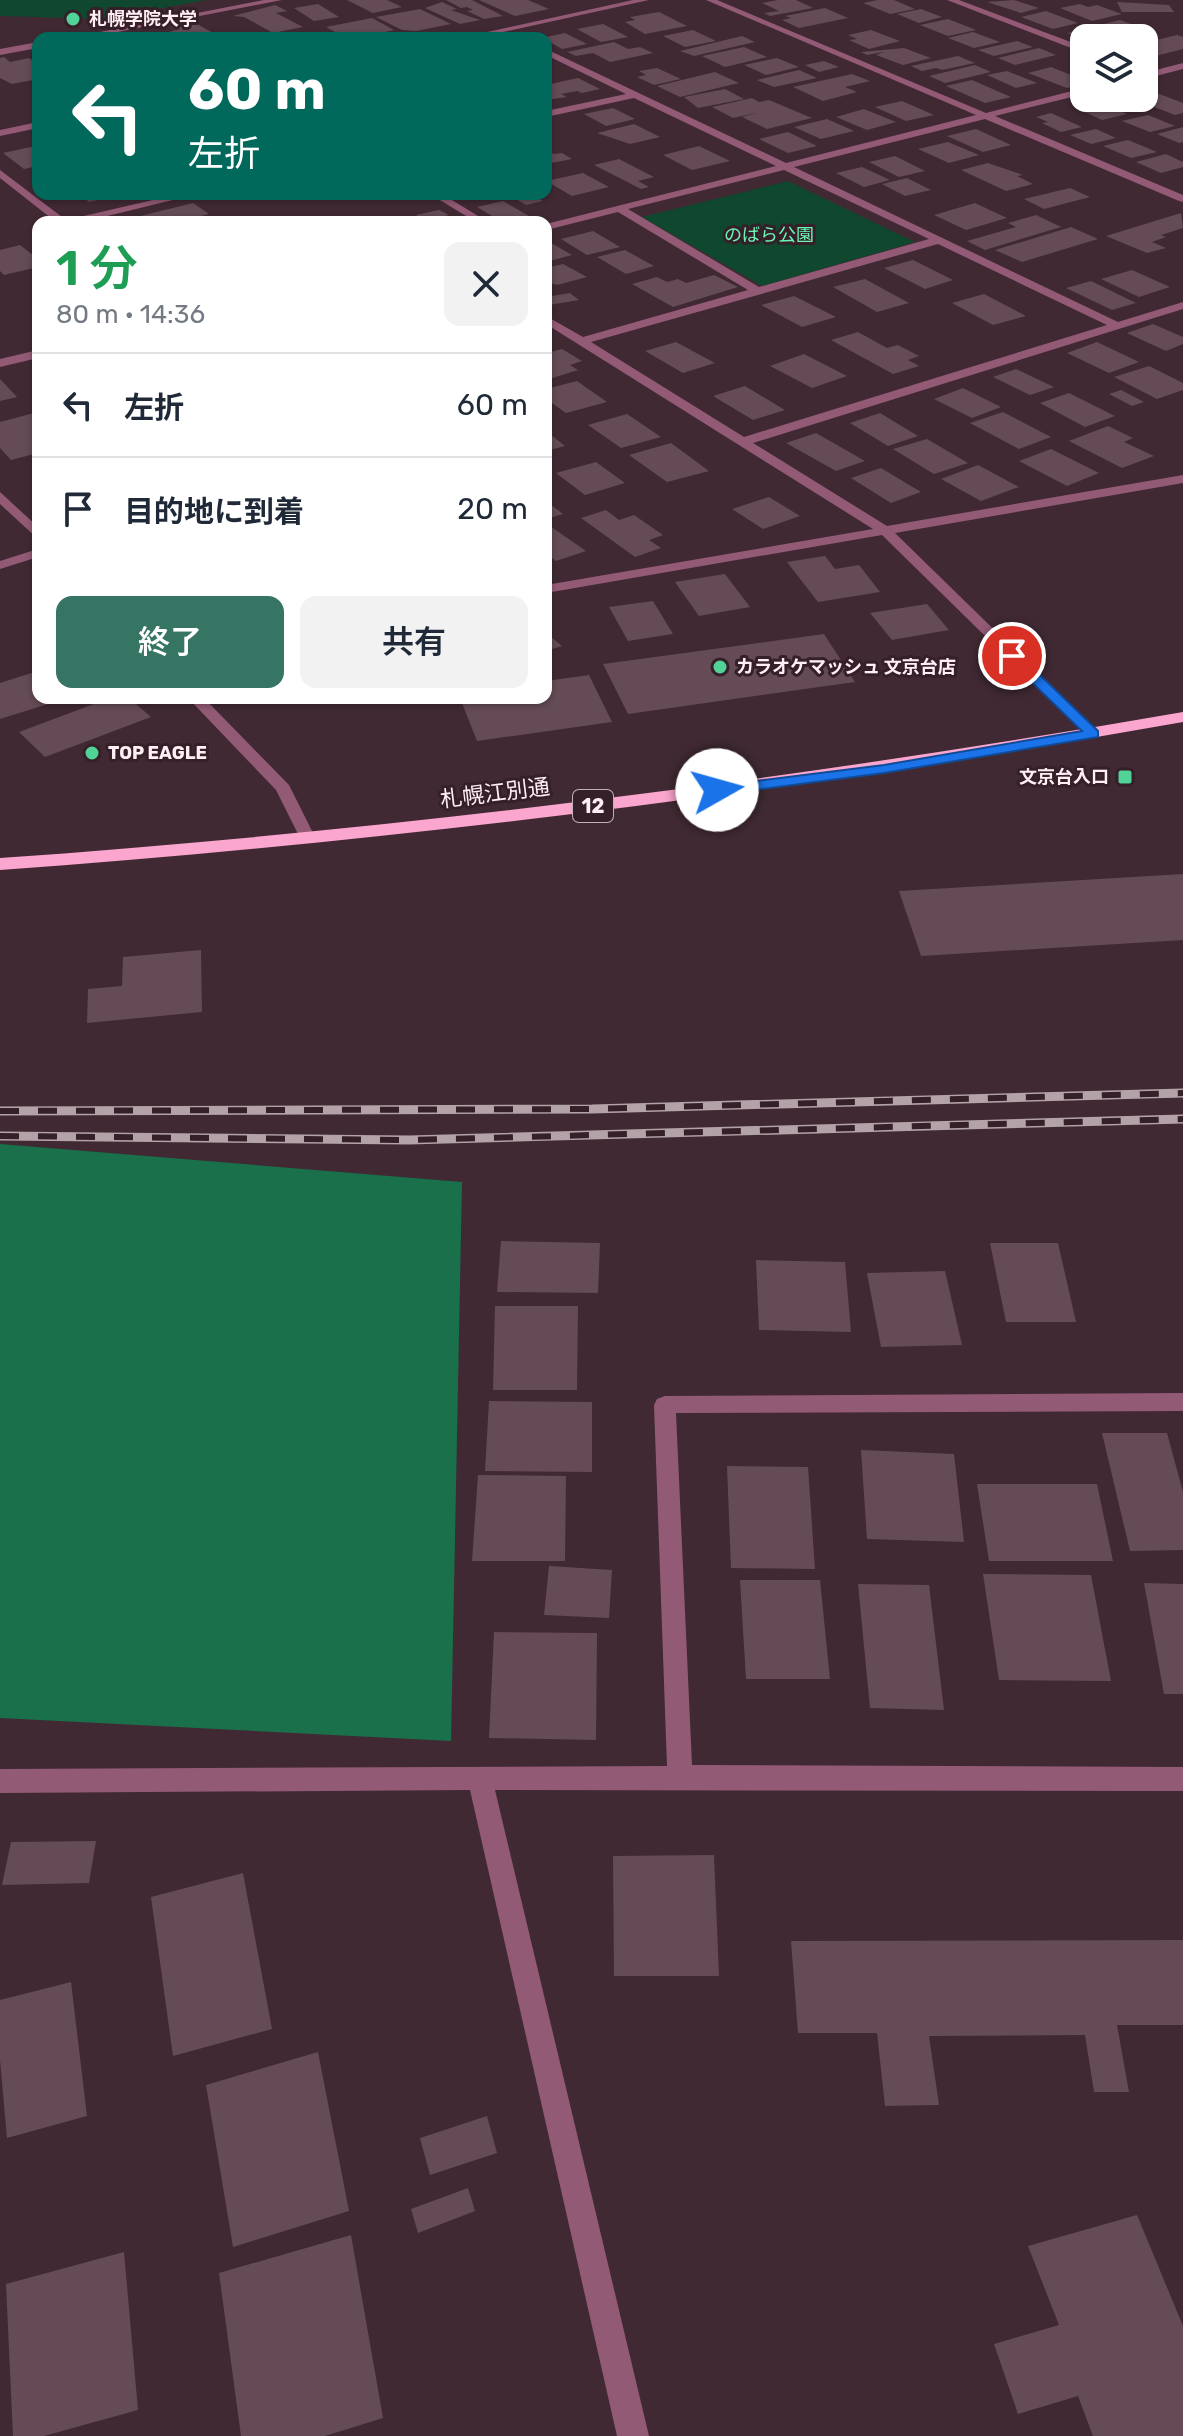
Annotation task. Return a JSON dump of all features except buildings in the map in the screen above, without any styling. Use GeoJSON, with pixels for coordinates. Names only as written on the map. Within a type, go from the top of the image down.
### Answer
{"type":"FeatureCollection","features":[{"type":"Feature","properties":{"kind":"highway","name":"札幌江別通"},"geometry":{"type":"LineString","coordinates":[[0,864],[308,839],[884,769],[1183,717]]}},
{"type":"Feature","properties":{"kind":"street"},"geometry":{"type":"LineString","coordinates":[[106,32],[278,0]]}},
{"type":"Feature","properties":{"kind":"street"},"geometry":{"type":"LineString","coordinates":[[492,32],[645,0]]}},
{"type":"Feature","properties":{"kind":"street"},"geometry":{"type":"LineString","coordinates":[[710,0],[1183,199]]}},
{"type":"Feature","properties":{"kind":"street"},"geometry":{"type":"LineString","coordinates":[[951,0],[1070,45]]}},
{"type":"Feature","properties":{"kind":"street"},"geometry":{"type":"LineString","coordinates":[[145,25],[156,31]]}},
{"type":"Feature","properties":{"kind":"street"},"geometry":{"type":"LineString","coordinates":[[502,30],[506,32]]}},
{"type":"Feature","properties":{"kind":"street"},"geometry":{"type":"LineString","coordinates":[[0,52],[32,46]]}},
{"type":"Feature","properties":{"kind":"street"},"geometry":{"type":"LineString","coordinates":[[552,55],[1116,325]]}},
{"type":"Feature","properties":{"kind":"street"},"geometry":{"type":"LineString","coordinates":[[1158,71],[1183,66]]}},
{"type":"Feature","properties":{"kind":"street"},"geometry":{"type":"LineString","coordinates":[[552,226],[1070,94]]}},
{"type":"Feature","properties":{"kind":"street"},"geometry":{"type":"LineString","coordinates":[[552,113],[633,95]]}},
{"type":"Feature","properties":{"kind":"street"},"geometry":{"type":"LineString","coordinates":[[0,133],[32,126]]}},
{"type":"Feature","properties":{"kind":"street"},"geometry":{"type":"LineString","coordinates":[[0,173],[32,197]]}},
{"type":"Feature","properties":{"kind":"street"},"geometry":{"type":"LineString","coordinates":[[36,200],[58,216]]}},
{"type":"Feature","properties":{"kind":"street"},"geometry":{"type":"LineString","coordinates":[[93,216],[165,200]]}},
{"type":"Feature","properties":{"kind":"street"},"geometry":{"type":"LineString","coordinates":[[445,200],[473,216]]}},
{"type":"Feature","properties":{"kind":"street"},"geometry":{"type":"LineString","coordinates":[[620,209],[759,292]]}},
{"type":"Feature","properties":{"kind":"street"},"geometry":{"type":"LineString","coordinates":[[581,341],[939,240]]}},
{"type":"Feature","properties":{"kind":"street"},"geometry":{"type":"LineString","coordinates":[[745,441],[1181,307]]}},
{"type":"Feature","properties":{"kind":"street"},"geometry":{"type":"LineString","coordinates":[[552,323],[886,531],[1093,734]]}},
{"type":"Feature","properties":{"kind":"street"},"geometry":{"type":"LineString","coordinates":[[0,363],[32,355]]}},
{"type":"Feature","properties":{"kind":"street"},"geometry":{"type":"LineString","coordinates":[[552,588],[1183,479]]}},
{"type":"Feature","properties":{"kind":"street"},"geometry":{"type":"LineString","coordinates":[[0,496],[32,529]]}},
{"type":"Feature","properties":{"kind":"street"},"geometry":{"type":"LineString","coordinates":[[0,565],[32,555]]}},
{"type":"Feature","properties":{"kind":"street"},"geometry":{"type":"LineString","coordinates":[[207,704],[283,788],[308,839]]}},
{"type":"Feature","properties":{"kind":"street"},"geometry":{"type":"LineString","coordinates":[[680,1777],[665,1405],[1183,1402]]}},
{"type":"Feature","properties":{"kind":"street"},"geometry":{"type":"LineString","coordinates":[[0,1781],[680,1777],[1183,1779]]}},
{"type":"Feature","properties":{"kind":"street"},"geometry":{"type":"LineString","coordinates":[[480,1778],[633,2436]]}},
{"type":"Feature","properties":{"kind":"green space"},"geometry":{"type":"Polygon","coordinates":[[[0,0],[206,0],[104,19],[0,16],[0,0]]]}},
{"type":"Feature","properties":{"kind":"green space","name":"のばら公園"},"geometry":{"type":"Polygon","coordinates":[[[788,181],[915,242],[762,286],[642,217],[788,181]]]}},
{"type":"Feature","properties":{"kind":"green space"},"geometry":{"type":"Polygon","coordinates":[[[0,1144],[462,1182],[451,1741],[0,1718],[0,1144]]]}},
{"type":"Feature","properties":{"kind":"railway"},"geometry":{"type":"LineString","coordinates":[[0,1111],[592,1109],[1183,1093]]}},
{"type":"Feature","properties":{"kind":"railway"},"geometry":{"type":"LineString","coordinates":[[0,1136],[409,1140],[1183,1119]]}},
{"type":"Feature","properties":{"kind":"place","name":"札幌学院大学"},"geometry":{"type":"Point","coordinates":[73,19]}},
{"type":"Feature","properties":{"kind":"place","name":"カラオケマッシュ 文京台店"},"geometry":{"type":"Point","coordinates":[720,667]}},
{"type":"Feature","properties":{"kind":"place","name":"TOP EAGLE"},"geometry":{"type":"Point","coordinates":[92,753]}},
{"type":"Feature","properties":{"kind":"place","name":"文京台入口"},"geometry":{"type":"Point","coordinates":[1125,777]}},
{"type":"Feature","properties":{"kind":"route"},"geometry":{"type":"LineString","coordinates":[[717,790],[884,769],[1093,734],[1012,656]]}}]}
